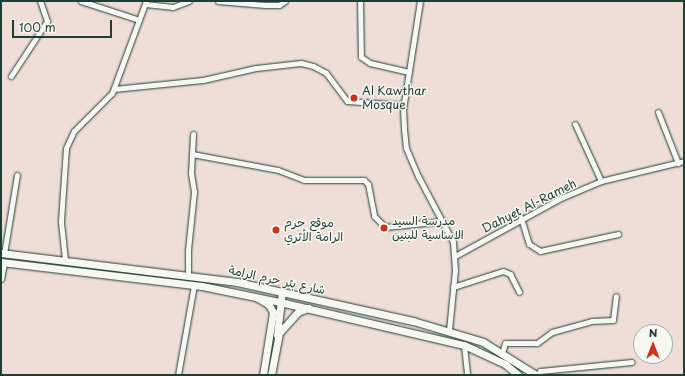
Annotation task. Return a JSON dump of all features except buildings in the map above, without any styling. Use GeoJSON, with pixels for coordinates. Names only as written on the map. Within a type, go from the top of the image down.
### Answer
{"type":"FeatureCollection","features":[{"type":"Feature","properties":{"kind":"main road","name":"شارع بئر حرم الرامة"},"geometry":{"type":"LineString","coordinates":[[2,254],[188,275],[282,291],[449,330],[483,342],[536,375]]}},
{"type":"Feature","properties":{"kind":"main road","name":"شارع بئر حرم الرامة"},"geometry":{"type":"LineString","coordinates":[[3,262],[194,285],[308,308],[464,345],[505,364],[518,375]]}},
{"type":"Feature","properties":{"kind":"main road"},"geometry":{"type":"LineString","coordinates":[[271,375],[282,291]]}},
{"type":"Feature","properties":{"kind":"main road"},"geometry":{"type":"LineString","coordinates":[[256,297],[272,309]]}},
{"type":"Feature","properties":{"kind":"main road"},"geometry":{"type":"LineString","coordinates":[[263,375],[272,309],[280,302]]}},
{"type":"Feature","properties":{"kind":"main road"},"geometry":{"type":"LineString","coordinates":[[276,339],[288,322],[298,312],[308,308]]}},
{"type":"Feature","properties":{"kind":"street"},"geometry":{"type":"LineString","coordinates":[[81,1],[139,20]]}},
{"type":"Feature","properties":{"kind":"street"},"geometry":{"type":"LineString","coordinates":[[65,260],[61,221],[66,148],[74,131],[107,100],[114,88],[145,2],[173,7],[190,1]]}},
{"type":"Feature","properties":{"kind":"street"},"geometry":{"type":"LineString","coordinates":[[218,1],[265,6],[279,5],[285,1]]}},
{"type":"Feature","properties":{"kind":"street"},"geometry":{"type":"LineString","coordinates":[[360,1],[361,57],[368,63],[409,72]]}},
{"type":"Feature","properties":{"kind":"street"},"geometry":{"type":"LineString","coordinates":[[420,1],[404,105],[406,148],[418,176],[444,222],[453,242],[455,256],[449,330]]}},
{"type":"Feature","properties":{"kind":"street"},"geometry":{"type":"LineString","coordinates":[[11,76],[47,21],[42,3]]}},
{"type":"Feature","properties":{"kind":"street"},"geometry":{"type":"LineString","coordinates":[[114,88],[203,80],[256,68],[301,63],[312,66],[326,73],[347,101],[404,105]]}},
{"type":"Feature","properties":{"kind":"street"},"geometry":{"type":"LineString","coordinates":[[658,112],[678,163]]}},
{"type":"Feature","properties":{"kind":"street"},"geometry":{"type":"LineString","coordinates":[[575,124],[601,181]]}},
{"type":"Feature","properties":{"kind":"street"},"geometry":{"type":"LineString","coordinates":[[188,275],[188,250],[194,192],[191,177],[193,134]]}},
{"type":"Feature","properties":{"kind":"street"},"geometry":{"type":"LineString","coordinates":[[192,154],[278,170],[304,180],[364,180],[368,184],[374,216],[387,228],[444,222]]}},
{"type":"Feature","properties":{"kind":"street","name":"Dahyet Al-Rameh"},"geometry":{"type":"LineString","coordinates":[[455,256],[521,218],[601,181],[684,161]]}},
{"type":"Feature","properties":{"kind":"street"},"geometry":{"type":"LineString","coordinates":[[2,254],[17,175]]}},
{"type":"Feature","properties":{"kind":"street"},"geometry":{"type":"LineString","coordinates":[[521,218],[529,244],[540,251],[618,234]]}},
{"type":"Feature","properties":{"kind":"street"},"geometry":{"type":"LineString","coordinates":[[1,279],[3,262]]}},
{"type":"Feature","properties":{"kind":"street"},"geometry":{"type":"LineString","coordinates":[[453,287],[503,271],[511,276],[519,292]]}},
{"type":"Feature","properties":{"kind":"street"},"geometry":{"type":"LineString","coordinates":[[178,375],[194,285]]}},
{"type":"Feature","properties":{"kind":"street"},"geometry":{"type":"LineString","coordinates":[[502,353],[505,343],[537,342],[553,331],[592,322],[613,320],[616,296]]}},
{"type":"Feature","properties":{"kind":"street"},"geometry":{"type":"LineString","coordinates":[[464,345],[467,375]]}},
{"type":"Feature","properties":{"kind":"street"},"geometry":{"type":"LineString","coordinates":[[536,375],[540,371],[632,362]]}},
{"type":"Feature","properties":{"kind":"place","name":"Al Kawthar Mosque"},"geometry":{"type":"Point","coordinates":[354,98]}},
{"type":"Feature","properties":{"kind":"place","name":"مدرسة السيد الاساسية للبنين"},"geometry":{"type":"Point","coordinates":[384,228]}},
{"type":"Feature","properties":{"kind":"place","name":"موقع حرم الرامة الأثري"},"geometry":{"type":"Point","coordinates":[276,230]}}]}
